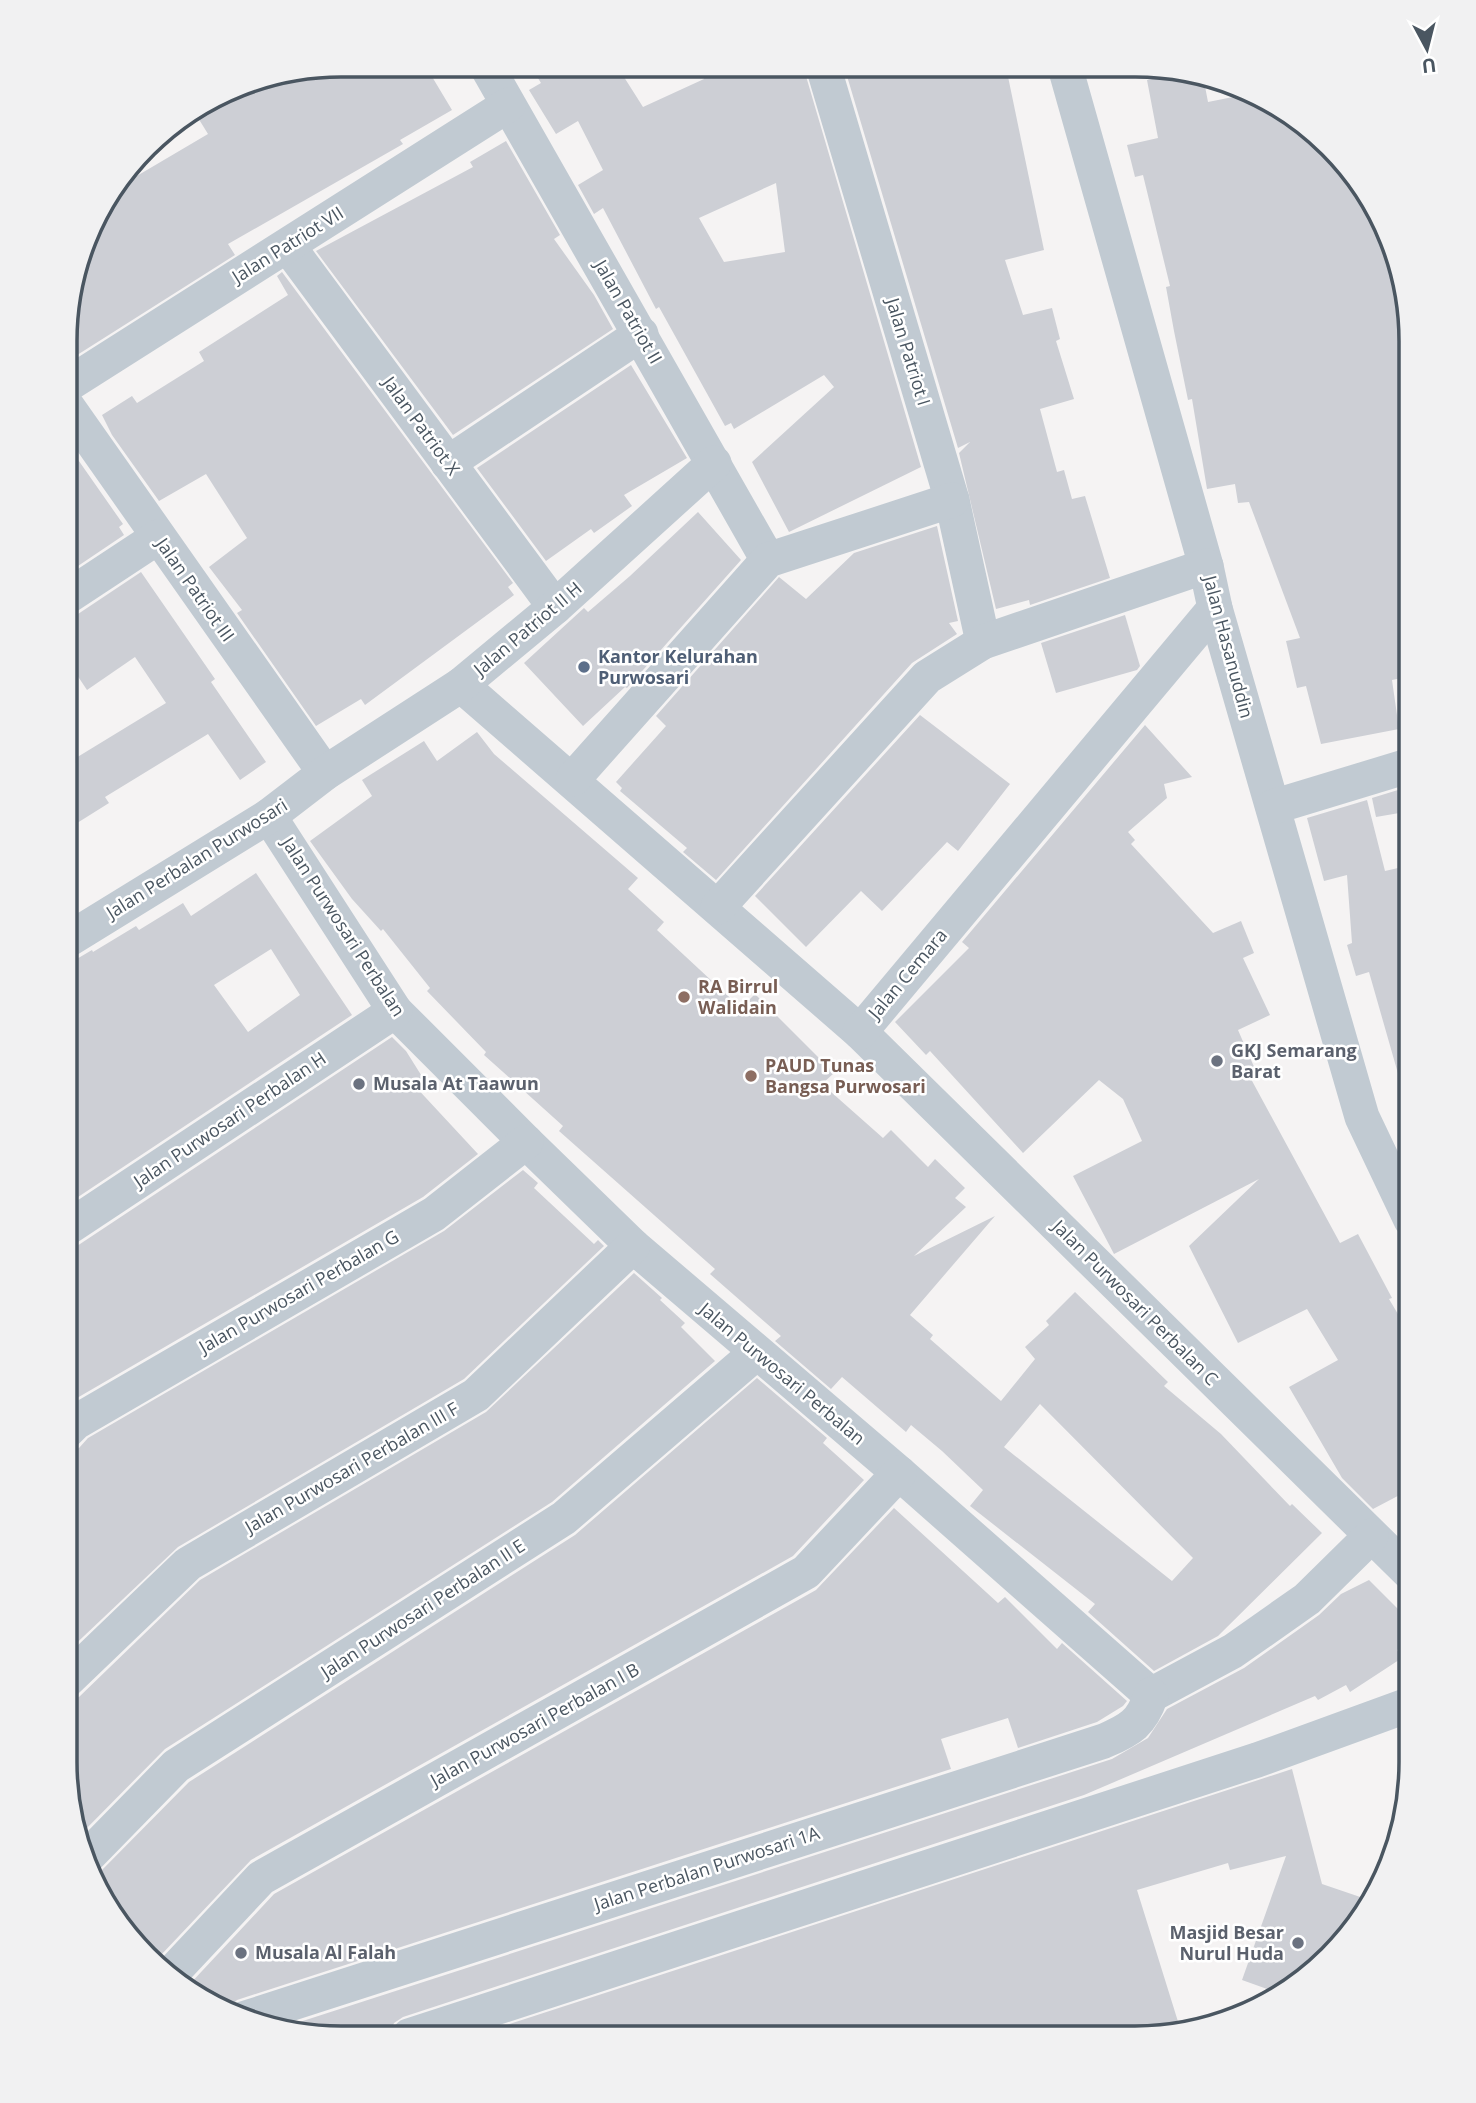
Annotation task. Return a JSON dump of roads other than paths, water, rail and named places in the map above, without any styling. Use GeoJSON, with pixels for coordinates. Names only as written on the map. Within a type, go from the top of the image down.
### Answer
{"type":"FeatureCollection","features":[{"type":"Feature","properties":{"kind":"street","name":"Jalan Patriot II"},"geometry":{"type":"LineString","coordinates":[[493,77],[768,561]]}},
{"type":"Feature","properties":{"kind":"street","name":"Jalan Patriot I"},"geometry":{"type":"LineString","coordinates":[[825,77],[953,500],[983,642]]}},
{"type":"Feature","properties":{"kind":"street","name":"Jalan Hasanuddin"},"geometry":{"type":"LineString","coordinates":[[1068,77],[1206,566],[1215,608],[1362,1117],[1399,1195]]}},
{"type":"Feature","properties":{"kind":"street","name":"Jalan Patriot VII"},"geometry":{"type":"LineString","coordinates":[[77,379],[508,105]]}},
{"type":"Feature","properties":{"kind":"street","name":"Jalan Patriot X"},"geometry":{"type":"LineString","coordinates":[[288,246],[555,607]]}},
{"type":"Feature","properties":{"kind":"street"},"geometry":{"type":"LineString","coordinates":[[448,463],[641,334]]}},
{"type":"Feature","properties":{"kind":"street","name":"Jalan Patriot III"},"geometry":{"type":"LineString","coordinates":[[77,420],[325,773]]}},
{"type":"Feature","properties":{"kind":"street","name":"Jalan Patriot II H"},"geometry":{"type":"LineString","coordinates":[[325,773],[461,685],[555,607],[714,463]]}},
{"type":"Feature","properties":{"kind":"street"},"geometry":{"type":"LineString","coordinates":[[573,779],[768,561],[953,500]]}},
{"type":"Feature","properties":{"kind":"street"},"geometry":{"type":"LineString","coordinates":[[77,590],[158,537]]}},
{"type":"Feature","properties":{"kind":"street"},"geometry":{"type":"LineString","coordinates":[[718,907],[928,677],[983,642],[1206,566]]}},
{"type":"Feature","properties":{"kind":"street","name":"Jalan Cemara"},"geometry":{"type":"LineString","coordinates":[[461,685],[573,779],[860,1032],[1215,608]]}},
{"type":"Feature","properties":{"kind":"street"},"geometry":{"type":"LineString","coordinates":[[1273,807],[1399,769]]}},
{"type":"Feature","properties":{"kind":"street","name":"Jalan Perbalan Purwosari"},"geometry":{"type":"LineString","coordinates":[[77,935],[269,816],[325,773]]}},
{"type":"Feature","properties":{"kind":"street","name":"Jalan Purwosari Perbalan"},"geometry":{"type":"LineString","coordinates":[[269,816],[395,1011],[526,1142],[632,1246],[899,1473],[1151,1695]]}},
{"type":"Feature","properties":{"kind":"street","name":"Jalan Purwosari Perbalan H"},"geometry":{"type":"LineString","coordinates":[[77,1222],[395,1011]]}},
{"type":"Feature","properties":{"kind":"street","name":"Jalan Purwosari Perbalan C"},"geometry":{"type":"LineString","coordinates":[[860,1032],[1399,1563]]}},
{"type":"Feature","properties":{"kind":"street","name":"Jalan Purwosari Perbalan G"},"geometry":{"type":"LineString","coordinates":[[77,1421],[434,1214],[526,1142]]}},
{"type":"Feature","properties":{"kind":"street","name":"Jalan Purwosari Perbalan III F"},"geometry":{"type":"LineString","coordinates":[[77,1670],[188,1564],[476,1395],[632,1246]]}},
{"type":"Feature","properties":{"kind":"street","name":"Jalan Purwosari Perbalan II E"},"geometry":{"type":"LineString","coordinates":[[93,1851],[176,1766],[564,1518],[756,1353]]}},
{"type":"Feature","properties":{"kind":"street","name":"Jalan Purwosari Perbalan I B"},"geometry":{"type":"LineString","coordinates":[[181,1972],[261,1878],[806,1572],[899,1473]]}},
{"type":"Feature","properties":{"kind":"street"},"geometry":{"type":"LineString","coordinates":[[1151,1695],[1233,1651],[1307,1599],[1371,1536]]}},
{"type":"Feature","properties":{"kind":"street","name":"Jalan Perbalan Purwosari 1A"},"geometry":{"type":"LineString","coordinates":[[261,2013],[1104,1741],[1135,1726],[1145,1715],[1151,1695]]}},
{"type":"Feature","properties":{"kind":"street"},"geometry":{"type":"LineString","coordinates":[[440,2026],[1256,1760],[1399,1708]]}},
{"type":"Feature","properties":{"kind":"place","name":"Kantor Kelurahan Purwosari"},"geometry":{"type":"Point","coordinates":[584,667]}},
{"type":"Feature","properties":{"kind":"place","name":"RA Birrul Walidain"},"geometry":{"type":"Point","coordinates":[684,997]}},
{"type":"Feature","properties":{"kind":"place","name":"GKJ Semarang Barat"},"geometry":{"type":"Point","coordinates":[1217,1061]}},
{"type":"Feature","properties":{"kind":"place","name":"PAUD Tunas Bangsa Purwosari"},"geometry":{"type":"Point","coordinates":[751,1076]}},
{"type":"Feature","properties":{"kind":"place","name":"Musala At Taawun"},"geometry":{"type":"Point","coordinates":[359,1084]}},
{"type":"Feature","properties":{"kind":"place","name":"Masjid Besar Nurul Huda"},"geometry":{"type":"Point","coordinates":[1298,1943]}},
{"type":"Feature","properties":{"kind":"place","name":"Musala Al Falah"},"geometry":{"type":"Point","coordinates":[241,1953]}}]}
